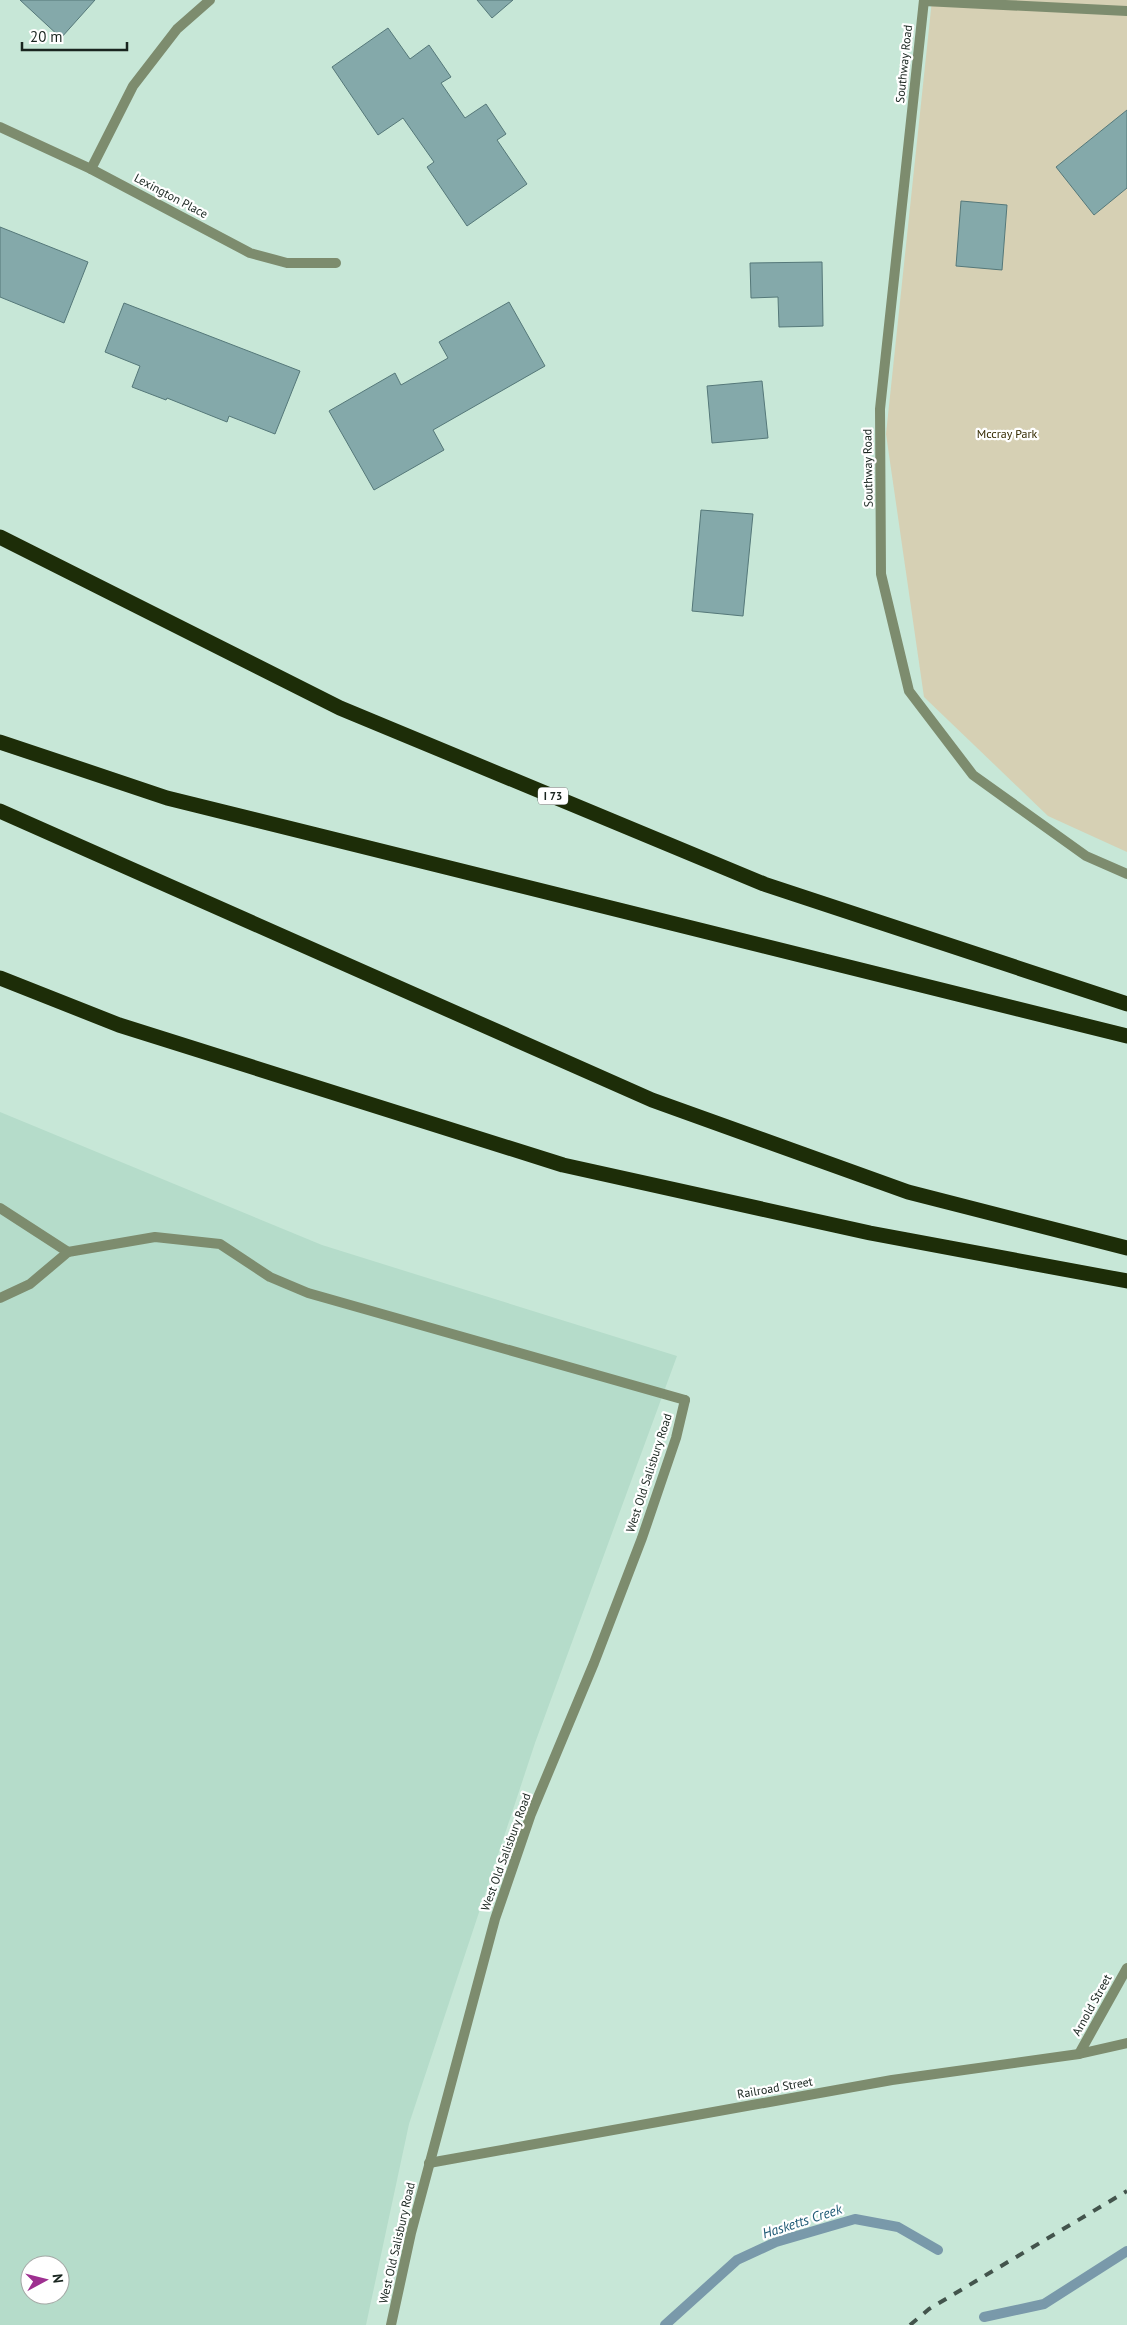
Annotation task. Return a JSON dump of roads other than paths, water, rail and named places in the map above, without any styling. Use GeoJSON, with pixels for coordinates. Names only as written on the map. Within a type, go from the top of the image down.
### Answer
{"type":"FeatureCollection","features":[{"type":"Feature","properties":{"kind":"highway","name":"I 73"},"geometry":{"type":"LineString","coordinates":[[0,536],[340,708],[764,884],[1127,1004]]}},
{"type":"Feature","properties":{"kind":"highway"},"geometry":{"type":"LineString","coordinates":[[0,742],[167,798],[1127,1036]]}},
{"type":"Feature","properties":{"kind":"highway"},"geometry":{"type":"LineString","coordinates":[[0,811],[652,1100],[908,1192],[1127,1248]]}},
{"type":"Feature","properties":{"kind":"highway"},"geometry":{"type":"LineString","coordinates":[[0,978],[119,1025],[563,1165],[870,1233],[1127,1281]]}},
{"type":"Feature","properties":{"kind":"street"},"geometry":{"type":"LineString","coordinates":[[91,169],[132,86],[177,29],[210,0]]}},
{"type":"Feature","properties":{"kind":"street"},"geometry":{"type":"LineString","coordinates":[[924,0],[1127,11]]}},
{"type":"Feature","properties":{"kind":"street","name":"Southway Road"},"geometry":{"type":"LineString","coordinates":[[924,0],[880,409],[882,574],[909,691],[973,775],[1086,856],[1127,874]]}},
{"type":"Feature","properties":{"kind":"street","name":"Lexington Place"},"geometry":{"type":"LineString","coordinates":[[0,127],[91,169],[250,252],[288,263],[336,263]]}},
{"type":"Feature","properties":{"kind":"street"},"geometry":{"type":"LineString","coordinates":[[0,1208],[68,1252],[30,1284],[0,1298]]}},
{"type":"Feature","properties":{"kind":"street","name":"West Old Salisbury Road"},"geometry":{"type":"LineString","coordinates":[[68,1252],[155,1237],[220,1244],[270,1278],[308,1293],[685,1400],[676,1438],[642,1538],[594,1663],[532,1814],[495,1919],[411,2233],[391,2325]]}},
{"type":"Feature","properties":{"kind":"street","name":"Arnold Street"},"geometry":{"type":"LineString","coordinates":[[1079,2054],[1127,1968]]}},
{"type":"Feature","properties":{"kind":"street","name":"Railroad Street"},"geometry":{"type":"LineString","coordinates":[[429,2163],[892,2080],[1079,2054],[1127,2043]]}},
{"type":"Feature","properties":{"kind":"waterway","name":"Hasketts Creek"},"geometry":{"type":"LineString","coordinates":[[665,2325],[737,2260],[776,2242],[855,2219],[898,2227],[938,2250]]}},
{"type":"Feature","properties":{"kind":"waterway","name":"Hasketts Creek"},"geometry":{"type":"LineString","coordinates":[[984,2317],[1044,2304],[1127,2251]]}},
{"type":"Feature","properties":{"kind":"railway"},"geometry":{"type":"LineString","coordinates":[[910,2325],[929,2309],[1127,2191]]}},
{"type":"Feature","properties":{"kind":"park label","name":"Mccray Park"},"geometry":{"type":"Point","coordinates":[1007,434]}}]}
